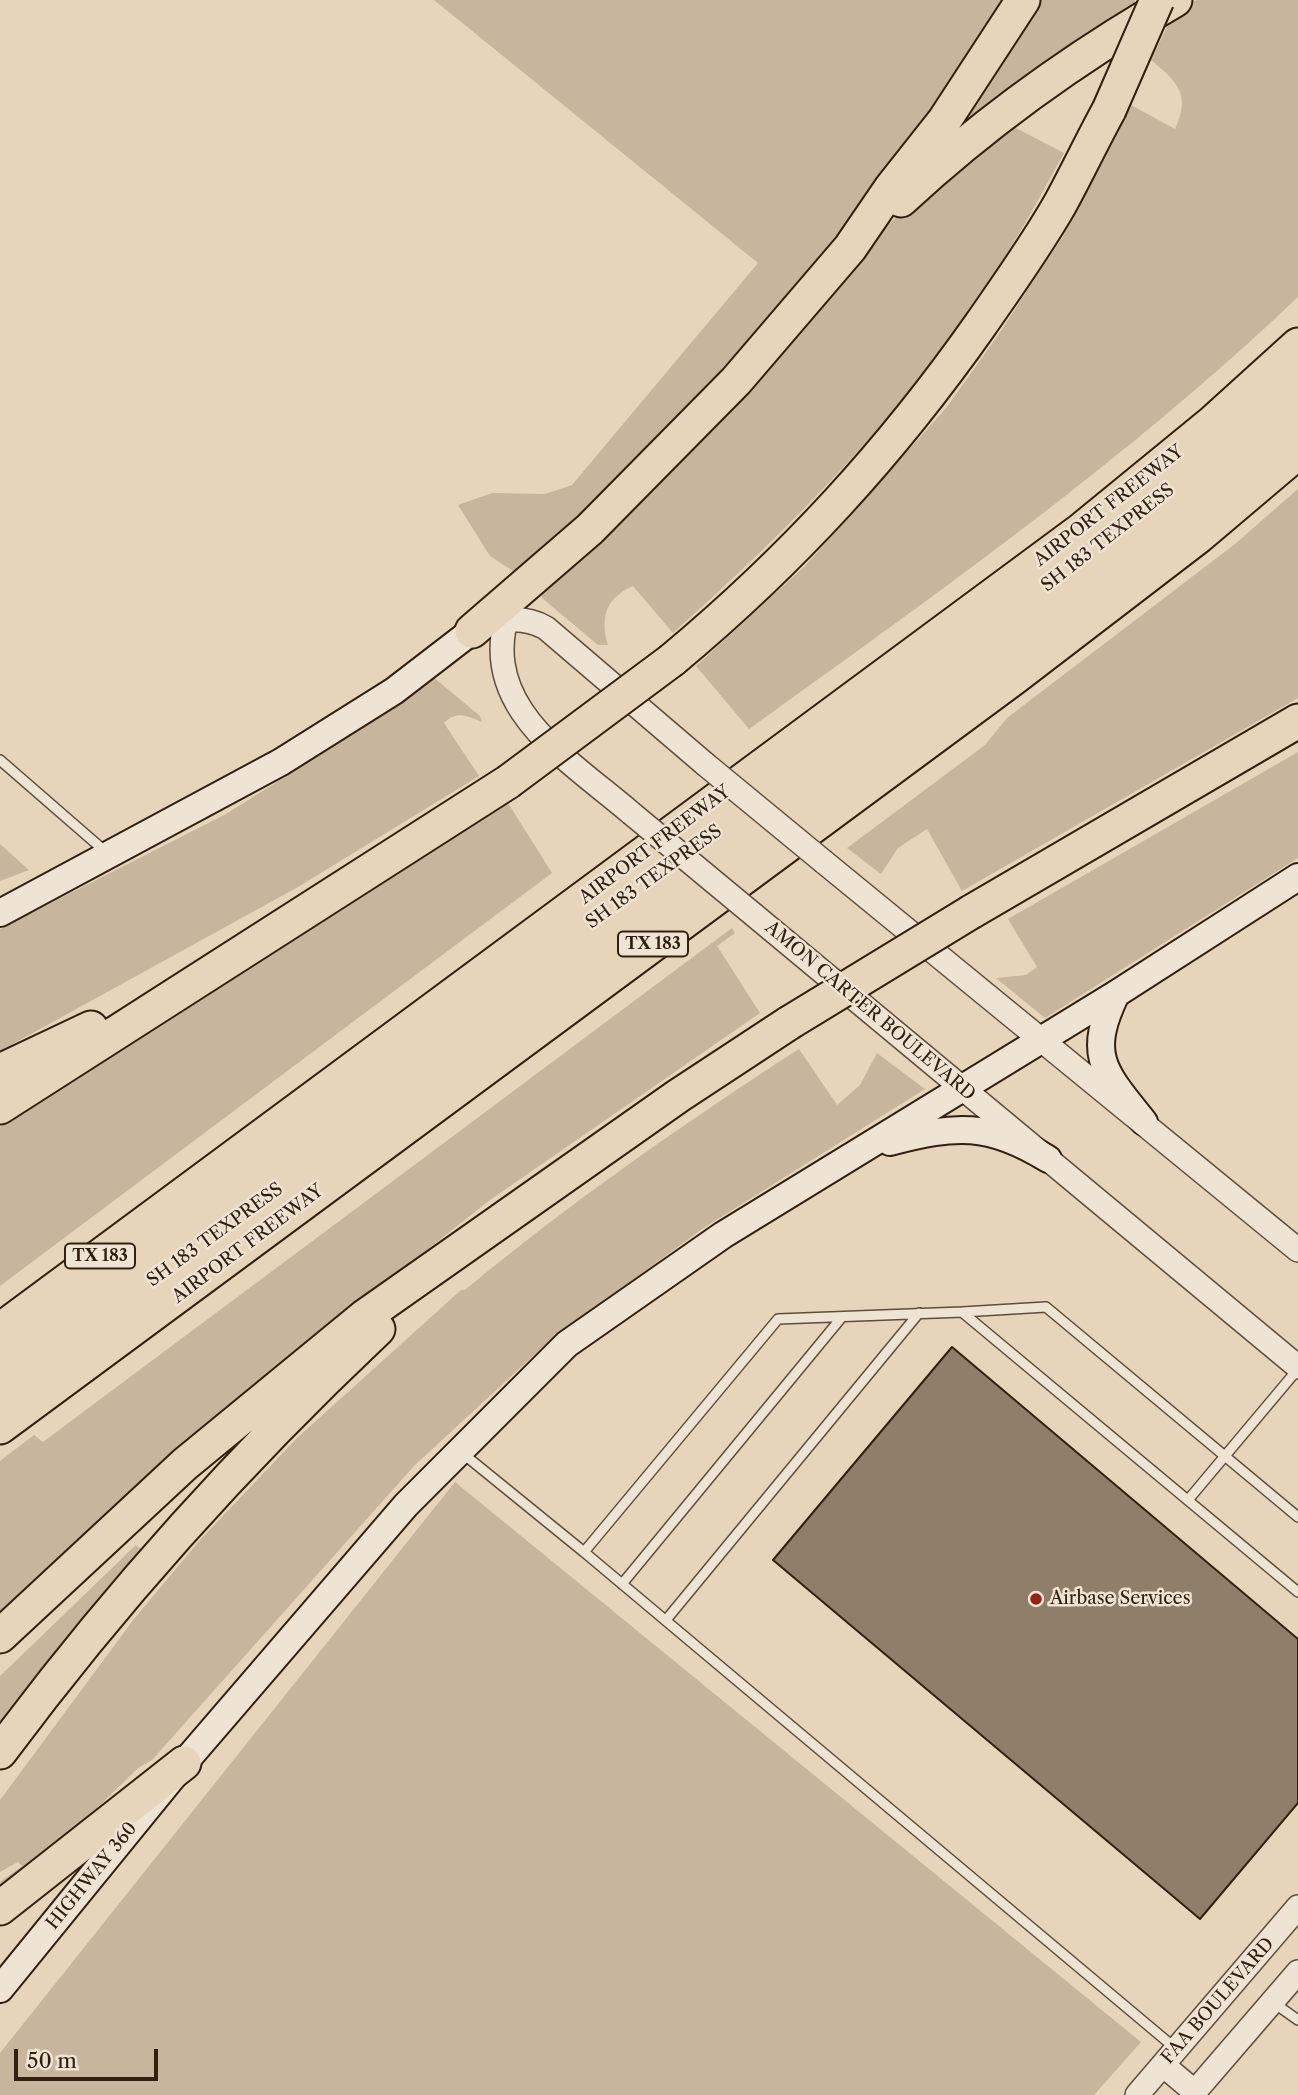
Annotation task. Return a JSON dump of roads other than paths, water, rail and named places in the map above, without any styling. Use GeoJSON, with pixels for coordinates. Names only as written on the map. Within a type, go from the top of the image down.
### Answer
{"type":"FeatureCollection","features":[{"type":"Feature","properties":{"kind":"highway"},"geometry":{"type":"LineString","coordinates":[[472,631],[512,606],[684,436],[736,380],[850,248],[891,188],[944,121],[1023,0]]}},
{"type":"Feature","properties":{"kind":"highway"},"geometry":{"type":"LineString","coordinates":[[0,1107],[508,782],[672,660],[738,605],[802,544],[881,457],[944,376],[1006,288],[1059,205],[1109,110],[1157,0]]}},
{"type":"Feature","properties":{"kind":"highway"},"geometry":{"type":"LineString","coordinates":[[850,248],[982,129],[1048,79],[1175,0]]}},
{"type":"Feature","properties":{"kind":"highway","name":"AIRPORT FREEWAY"},"geometry":{"type":"LineString","coordinates":[[0,1330],[1081,530],[1213,422],[1298,345]]}},
{"type":"Feature","properties":{"kind":"highway","name":"SH 183 TEXPRESS"},"geometry":{"type":"LineString","coordinates":[[0,1361],[1065,573],[1209,459],[1298,382]]}},
{"type":"Feature","properties":{"kind":"highway","name":"SH 183 TEXPRESS"},"geometry":{"type":"LineString","coordinates":[[0,1392],[1011,646],[1200,500],[1298,415]]}},
{"type":"Feature","properties":{"kind":"highway","name":"AIRPORT FREEWAY"},"geometry":{"type":"LineString","coordinates":[[0,1427],[1036,661],[1199,536],[1298,452]]}},
{"type":"Feature","properties":{"kind":"highway"},"geometry":{"type":"LineString","coordinates":[[0,1636],[185,1464],[276,1387],[364,1317],[572,1170],[789,1023],[971,912],[1298,721]]}},
{"type":"Feature","properties":{"kind":"highway"},"geometry":{"type":"LineString","coordinates":[[0,1071],[186,986]]}},
{"type":"Feature","properties":{"kind":"highway"},"geometry":{"type":"LineString","coordinates":[[0,1752],[65,1665],[152,1561],[295,1410],[422,1290],[572,1170]]}},
{"type":"Feature","properties":{"kind":"highway"},"geometry":{"type":"LineString","coordinates":[[0,1323],[51,1293]]}},
{"type":"Feature","properties":{"kind":"highway"},"geometry":{"type":"LineString","coordinates":[[0,1908],[184,1763]]}},
{"type":"Feature","properties":{"kind":"main road"},"geometry":{"type":"LineString","coordinates":[[0,913],[281,762],[394,691],[472,631]]}},
{"type":"Feature","properties":{"kind":"main road"},"geometry":{"type":"LineString","coordinates":[[184,1763],[406,1505],[567,1344],[723,1234],[1041,1041],[1298,877]]}},
{"type":"Feature","properties":{"kind":"main road"},"geometry":{"type":"LineString","coordinates":[[1116,994],[1103,1022],[1099,1049],[1111,1080],[1144,1122]]}},
{"type":"Feature","properties":{"kind":"main road"},"geometry":{"type":"LineString","coordinates":[[865,1148],[943,1128],[1003,1136],[1048,1159]]}},
{"type":"Feature","properties":{"kind":"main road","name":"HIGHWAY 360"},"geometry":{"type":"LineString","coordinates":[[0,1989],[184,1763]]}},
{"type":"Feature","properties":{"kind":"street"},"geometry":{"type":"LineString","coordinates":[[512,606],[530,621],[554,633],[705,764],[1298,1250]]}},
{"type":"Feature","properties":{"kind":"street","name":"AMON CARTER BOULEVARD"},"geometry":{"type":"LineString","coordinates":[[512,606],[501,645],[503,676],[521,713],[543,737],[1298,1368]]}},
{"type":"Feature","properties":{"kind":"street","name":"FAA BOULEVARD"},"geometry":{"type":"LineString","coordinates":[[1137,2095],[1298,1907]]}},
{"type":"Feature","properties":{"kind":"street"},"geometry":{"type":"LineString","coordinates":[[1170,2057],[1195,2094],[1298,1972]]}},
{"type":"Feature","properties":{"kind":"lane"},"geometry":{"type":"LineString","coordinates":[[0,760],[110,855]]}},
{"type":"Feature","properties":{"kind":"lane"},"geometry":{"type":"LineString","coordinates":[[584,1552],[778,1319],[1046,1307],[1298,1517]]}},
{"type":"Feature","properties":{"kind":"lane"},"geometry":{"type":"LineString","coordinates":[[962,1312],[1298,1592]]}},
{"type":"Feature","properties":{"kind":"lane"},"geometry":{"type":"LineString","coordinates":[[666,1620],[919,1313]]}},
{"type":"Feature","properties":{"kind":"lane"},"geometry":{"type":"LineString","coordinates":[[622,1584],[842,1317]]}},
{"type":"Feature","properties":{"kind":"lane"},"geometry":{"type":"LineString","coordinates":[[1188,1500],[1298,1368]]}},
{"type":"Feature","properties":{"kind":"lane"},"geometry":{"type":"LineString","coordinates":[[460,1451],[666,1620],[1170,2057]]}},
{"type":"Feature","properties":{"kind":"lane"},"geometry":{"type":"LineString","coordinates":[[1273,2002],[1298,2020]]}},
{"type":"Feature","properties":{"kind":"place","name":"Airbase Services"},"geometry":{"type":"Point","coordinates":[1036,1599]}}]}
